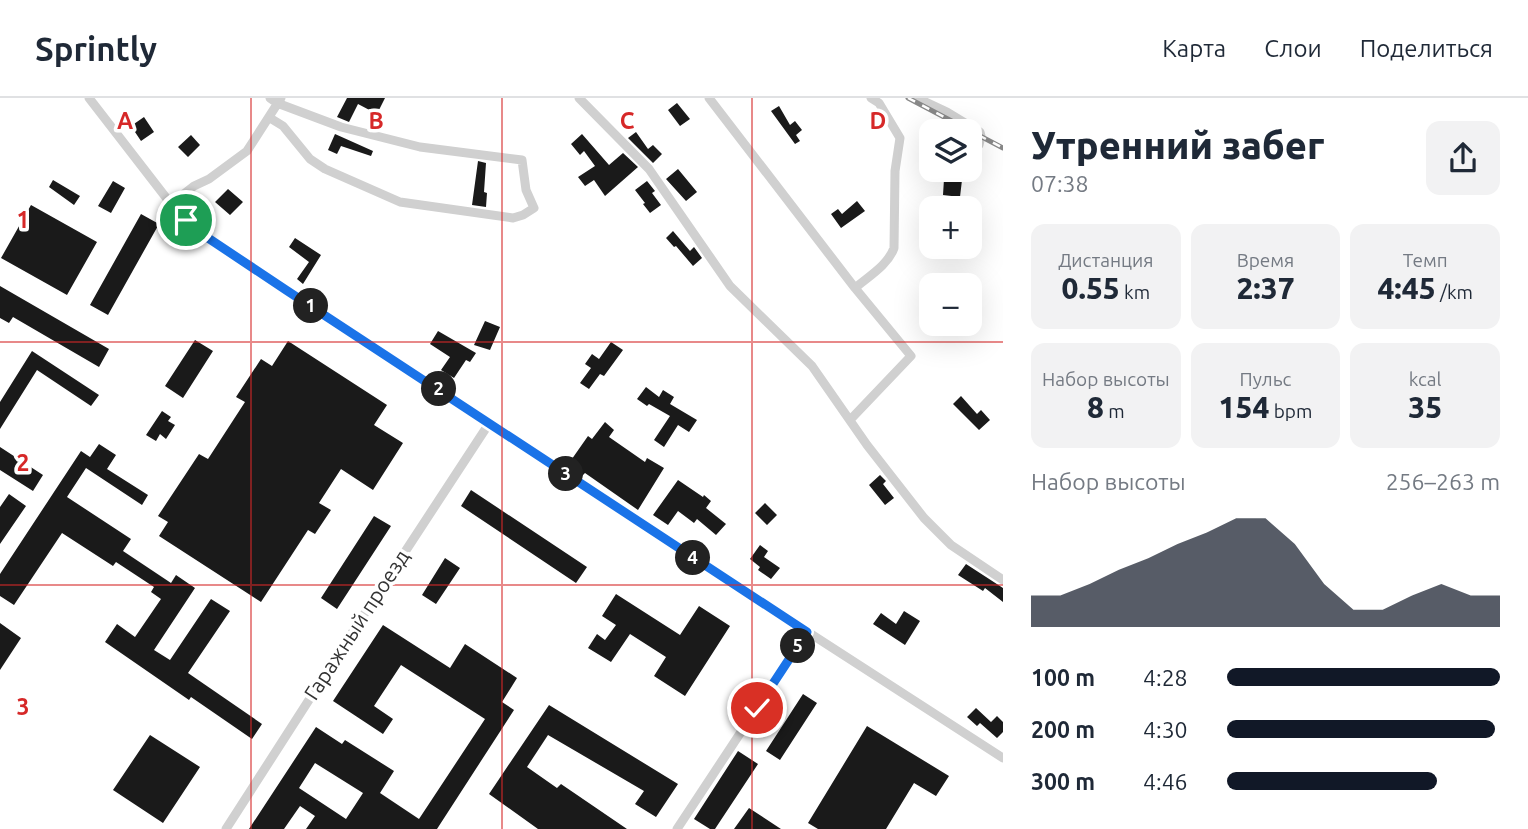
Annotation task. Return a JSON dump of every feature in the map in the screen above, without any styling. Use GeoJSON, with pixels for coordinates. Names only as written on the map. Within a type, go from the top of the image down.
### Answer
{"type":"FeatureCollection","features":[{"type":"Feature","properties":{"kind":"street"},"geometry":{"type":"LineString","coordinates":[[89,98],[171,204],[205,236],[642,525],[1003,758]]}},
{"type":"Feature","properties":{"kind":"street"},"geometry":{"type":"LineString","coordinates":[[579,98],[649,169],[730,286],[812,366],[867,445],[924,518],[951,545],[1003,580]]}},
{"type":"Feature","properties":{"kind":"street"},"geometry":{"type":"LineString","coordinates":[[709,98],[855,288],[911,356],[850,420]]}},
{"type":"Feature","properties":{"kind":"street"},"geometry":{"type":"LineString","coordinates":[[855,288],[886,263],[894,248],[895,171],[900,138],[879,103],[871,98]]}},
{"type":"Feature","properties":{"kind":"street"},"geometry":{"type":"LineString","coordinates":[[917,98],[959,119]]}},
{"type":"Feature","properties":{"kind":"street"},"geometry":{"type":"LineString","coordinates":[[171,204],[247,151],[270,118],[276,100],[341,127],[420,146],[522,160],[526,190],[534,208],[513,218],[400,202],[310,159],[283,126],[270,118]]}},
{"type":"Feature","properties":{"kind":"street","name":"Гаражный проезд"},"geometry":{"type":"LineString","coordinates":[[226,829],[490,422]]}},
{"type":"Feature","properties":{"kind":"street"},"geometry":{"type":"LineString","coordinates":[[677,829],[807,632]]}},
{"type":"Feature","properties":{"kind":"building"},"geometry":{"type":"Polygon","coordinates":[[[347,98],[385,98],[377,114],[358,104],[349,122],[337,117],[347,98]]]}},
{"type":"Feature","properties":{"kind":"building"},"geometry":{"type":"Polygon","coordinates":[[[677,103],[690,119],[680,126],[668,110],[677,103]]]}},
{"type":"Feature","properties":{"kind":"building"},"geometry":{"type":"Polygon","coordinates":[[[779,106],[790,125],[795,121],[802,130],[796,135],[800,141],[795,144],[771,111],[779,106]]]}},
{"type":"Feature","properties":{"kind":"building"},"geometry":{"type":"Polygon","coordinates":[[[144,117],[154,132],[141,141],[131,126],[144,117]]]}},
{"type":"Feature","properties":{"kind":"building"},"geometry":{"type":"Polygon","coordinates":[[[636,132],[648,149],[653,145],[662,154],[653,163],[628,138],[636,132]]]}},
{"type":"Feature","properties":{"kind":"building"},"geometry":{"type":"Polygon","coordinates":[[[335,134],[373,151],[371,156],[341,146],[337,154],[328,150],[335,134]]]}},
{"type":"Feature","properties":{"kind":"building"},"geometry":{"type":"Polygon","coordinates":[[[582,134],[609,165],[623,153],[638,167],[605,196],[594,180],[585,186],[578,177],[595,166],[584,151],[580,155],[571,144],[582,134]]]}},
{"type":"Feature","properties":{"kind":"building"},"geometry":{"type":"Polygon","coordinates":[[[191,135],[200,145],[188,157],[178,147],[191,135]]]}},
{"type":"Feature","properties":{"kind":"building"},"geometry":{"type":"Polygon","coordinates":[[[478,161],[486,163],[486,207],[472,205],[478,161]]]}},
{"type":"Feature","properties":{"kind":"building"},"geometry":{"type":"Polygon","coordinates":[[[678,169],[697,192],[686,201],[666,179],[678,169]]]}},
{"type":"Feature","properties":{"kind":"building"},"geometry":{"type":"Polygon","coordinates":[[[53,180],[80,196],[74,205],[49,187],[53,180]]]}},
{"type":"Feature","properties":{"kind":"building"},"geometry":{"type":"Polygon","coordinates":[[[113,181],[125,188],[111,213],[98,206],[113,181]]]}},
{"type":"Feature","properties":{"kind":"building"},"geometry":{"type":"Polygon","coordinates":[[[647,181],[661,205],[650,213],[635,190],[647,181]]]}},
{"type":"Feature","properties":{"kind":"building"},"geometry":{"type":"Polygon","coordinates":[[[944,182],[962,182],[960,196],[943,195],[944,182]]]}},
{"type":"Feature","properties":{"kind":"building"},"geometry":{"type":"Polygon","coordinates":[[[228,189],[243,202],[230,215],[215,202],[228,189]]]}},
{"type":"Feature","properties":{"kind":"building"},"geometry":{"type":"Polygon","coordinates":[[[857,201],[865,211],[841,228],[831,214],[838,209],[842,214],[857,201]]]}},
{"type":"Feature","properties":{"kind":"building"},"geometry":{"type":"Polygon","coordinates":[[[31,205],[97,242],[67,295],[1,258],[31,205]]]}},
{"type":"Feature","properties":{"kind":"building"},"geometry":{"type":"Polygon","coordinates":[[[141,214],[159,224],[108,315],[90,305],[141,214]]]}},
{"type":"Feature","properties":{"kind":"building"},"geometry":{"type":"Polygon","coordinates":[[[673,231],[690,251],[694,247],[702,258],[693,266],[666,238],[673,231]]]}},
{"type":"Feature","properties":{"kind":"building"},"geometry":{"type":"Polygon","coordinates":[[[295,238],[321,255],[303,284],[297,279],[309,262],[289,247],[295,238]]]}},
{"type":"Feature","properties":{"kind":"building"},"geometry":{"type":"Polygon","coordinates":[[[0,286],[109,349],[99,367],[13,317],[9,323],[0,318],[0,286]]]}},
{"type":"Feature","properties":{"kind":"building"},"geometry":{"type":"Polygon","coordinates":[[[485,321],[500,327],[490,350],[474,345],[485,321]]]}},
{"type":"Feature","properties":{"kind":"building"},"geometry":{"type":"Polygon","coordinates":[[[438,331],[476,353],[470,362],[466,360],[454,378],[441,370],[450,357],[430,344],[438,331]]]}},
{"type":"Feature","properties":{"kind":"building"},"geometry":{"type":"Polygon","coordinates":[[[195,340],[213,351],[183,398],[165,386],[195,340]]]}},
{"type":"Feature","properties":{"kind":"building"},"geometry":{"type":"Polygon","coordinates":[[[288,341],[387,405],[374,425],[403,443],[373,490],[341,469],[319,503],[331,510],[315,534],[308,530],[261,602],[159,536],[168,522],[158,516],[199,454],[208,459],[245,402],[236,397],[261,359],[272,366],[288,341]]]}},
{"type":"Feature","properties":{"kind":"building"},"geometry":{"type":"Polygon","coordinates":[[[611,342],[623,350],[604,376],[600,374],[589,389],[580,383],[591,368],[585,364],[592,354],[599,359],[611,342]]]}},
{"type":"Feature","properties":{"kind":"building"},"geometry":{"type":"Polygon","coordinates":[[[32,351],[99,395],[91,406],[37,370],[0,429],[0,402],[32,351]]]}},
{"type":"Feature","properties":{"kind":"building"},"geometry":{"type":"Polygon","coordinates":[[[646,387],[659,397],[663,390],[674,397],[670,404],[697,420],[689,432],[678,425],[664,447],[654,440],[670,416],[637,399],[646,387]]]}},
{"type":"Feature","properties":{"kind":"building"},"geometry":{"type":"Polygon","coordinates":[[[961,396],[977,414],[981,410],[990,420],[979,430],[953,404],[961,396]]]}},
{"type":"Feature","properties":{"kind":"building"},"geometry":{"type":"Polygon","coordinates":[[[162,411],[171,417],[168,421],[175,425],[166,439],[160,434],[156,441],[146,435],[162,411]]]}},
{"type":"Feature","properties":{"kind":"building"},"geometry":{"type":"Polygon","coordinates":[[[605,422],[614,430],[609,437],[645,462],[647,458],[664,468],[638,510],[585,473],[582,476],[567,466],[588,436],[592,439],[605,422]]]}},
{"type":"Feature","properties":{"kind":"building"},"geometry":{"type":"Polygon","coordinates":[[[99,444],[116,455],[107,469],[148,495],[142,505],[86,468],[67,497],[131,539],[123,551],[171,583],[176,575],[195,588],[154,650],[170,660],[211,599],[230,611],[188,673],[262,724],[252,739],[191,697],[189,700],[105,642],[117,624],[135,637],[161,599],[151,592],[154,587],[116,562],[113,566],[62,533],[14,605],[0,596],[0,574],[81,451],[90,457],[99,444]]]}},
{"type":"Feature","properties":{"kind":"building"},"geometry":{"type":"Polygon","coordinates":[[[0,447],[43,475],[33,491],[0,470],[0,447]]]}},
{"type":"Feature","properties":{"kind":"building"},"geometry":{"type":"Polygon","coordinates":[[[880,475],[886,481],[883,484],[894,498],[885,505],[869,485],[880,475]]]}},
{"type":"Feature","properties":{"kind":"building"},"geometry":{"type":"Polygon","coordinates":[[[678,480],[711,501],[706,508],[726,524],[716,535],[697,519],[694,523],[678,511],[668,525],[653,515],[678,480]]]}},
{"type":"Feature","properties":{"kind":"building"},"geometry":{"type":"Polygon","coordinates":[[[471,490],[587,567],[576,583],[461,506],[471,490]]]}},
{"type":"Feature","properties":{"kind":"building"},"geometry":{"type":"Polygon","coordinates":[[[9,494],[26,506],[0,544],[0,507],[9,494]]]}},
{"type":"Feature","properties":{"kind":"building"},"geometry":{"type":"Polygon","coordinates":[[[765,503],[777,515],[767,525],[755,513],[765,503]]]}},
{"type":"Feature","properties":{"kind":"building"},"geometry":{"type":"Polygon","coordinates":[[[374,516],[391,526],[337,609],[321,598],[374,516]]]}},
{"type":"Feature","properties":{"kind":"building"},"geometry":{"type":"Polygon","coordinates":[[[760,545],[768,551],[764,557],[780,568],[771,579],[758,570],[760,567],[750,559],[760,545]]]}},
{"type":"Feature","properties":{"kind":"building"},"geometry":{"type":"Polygon","coordinates":[[[445,558],[460,568],[436,604],[422,595],[445,558]]]}},
{"type":"Feature","properties":{"kind":"building"},"geometry":{"type":"Polygon","coordinates":[[[966,564],[1003,588],[1003,602],[985,588],[983,591],[958,575],[966,564]]]}},
{"type":"Feature","properties":{"kind":"building"},"geometry":{"type":"Polygon","coordinates":[[[616,594],[680,635],[699,606],[730,626],[685,696],[654,676],[666,657],[630,634],[611,662],[588,648],[597,634],[605,640],[616,625],[602,616],[616,594]]]}},
{"type":"Feature","properties":{"kind":"building"},"geometry":{"type":"Polygon","coordinates":[[[904,611],[920,621],[905,645],[873,624],[881,613],[896,624],[904,611]]]}},
{"type":"Feature","properties":{"kind":"building"},"geometry":{"type":"Polygon","coordinates":[[[0,623],[21,638],[0,670],[0,623]]]}},
{"type":"Feature","properties":{"kind":"building"},"geometry":{"type":"Polygon","coordinates":[[[383,625],[450,668],[465,644],[517,678],[502,702],[514,710],[437,829],[306,829],[315,816],[300,806],[284,829],[249,829],[316,727],[342,744],[345,740],[394,771],[380,793],[419,819],[485,719],[401,665],[374,706],[393,719],[383,734],[333,701],[383,625]],[[315,763],[299,788],[346,819],[363,793],[315,763]]]}},
{"type":"Feature","properties":{"kind":"building"},"geometry":{"type":"Polygon","coordinates":[[[803,694],[817,703],[780,760],[766,751],[803,694]]]}},
{"type":"Feature","properties":{"kind":"building"},"geometry":{"type":"Polygon","coordinates":[[[549,705],[678,784],[656,817],[635,804],[644,791],[548,735],[527,767],[557,788],[561,784],[627,829],[538,829],[489,794],[549,705]]]}},
{"type":"Feature","properties":{"kind":"building"},"geometry":{"type":"Polygon","coordinates":[[[976,708],[991,722],[997,716],[1003,722],[1003,732],[997,738],[980,723],[977,726],[967,717],[976,708]]]}},
{"type":"Feature","properties":{"kind":"building"},"geometry":{"type":"Polygon","coordinates":[[[867,726],[949,776],[936,796],[914,783],[886,829],[818,829],[808,823],[867,726]]]}},
{"type":"Feature","properties":{"kind":"building"},"geometry":{"type":"Polygon","coordinates":[[[150,735],[200,767],[163,823],[113,790],[150,735]]]}},
{"type":"Feature","properties":{"kind":"building"},"geometry":{"type":"Polygon","coordinates":[[[738,751],[758,764],[715,829],[710,829],[694,819],[738,751]]]}},
{"type":"Feature","properties":{"kind":"building"},"geometry":{"type":"Polygon","coordinates":[[[749,808],[781,829],[734,829],[749,808]]]}},
{"type":"Feature","properties":{"kind":"railway"},"geometry":{"type":"LineString","coordinates":[[908,98],[1003,148]]}},
{"type":"Feature","properties":{"kind":"route"},"geometry":{"type":"LineString","coordinates":[[186,220],[205,236],[286,290],[807,632],[757,708]]}}]}
